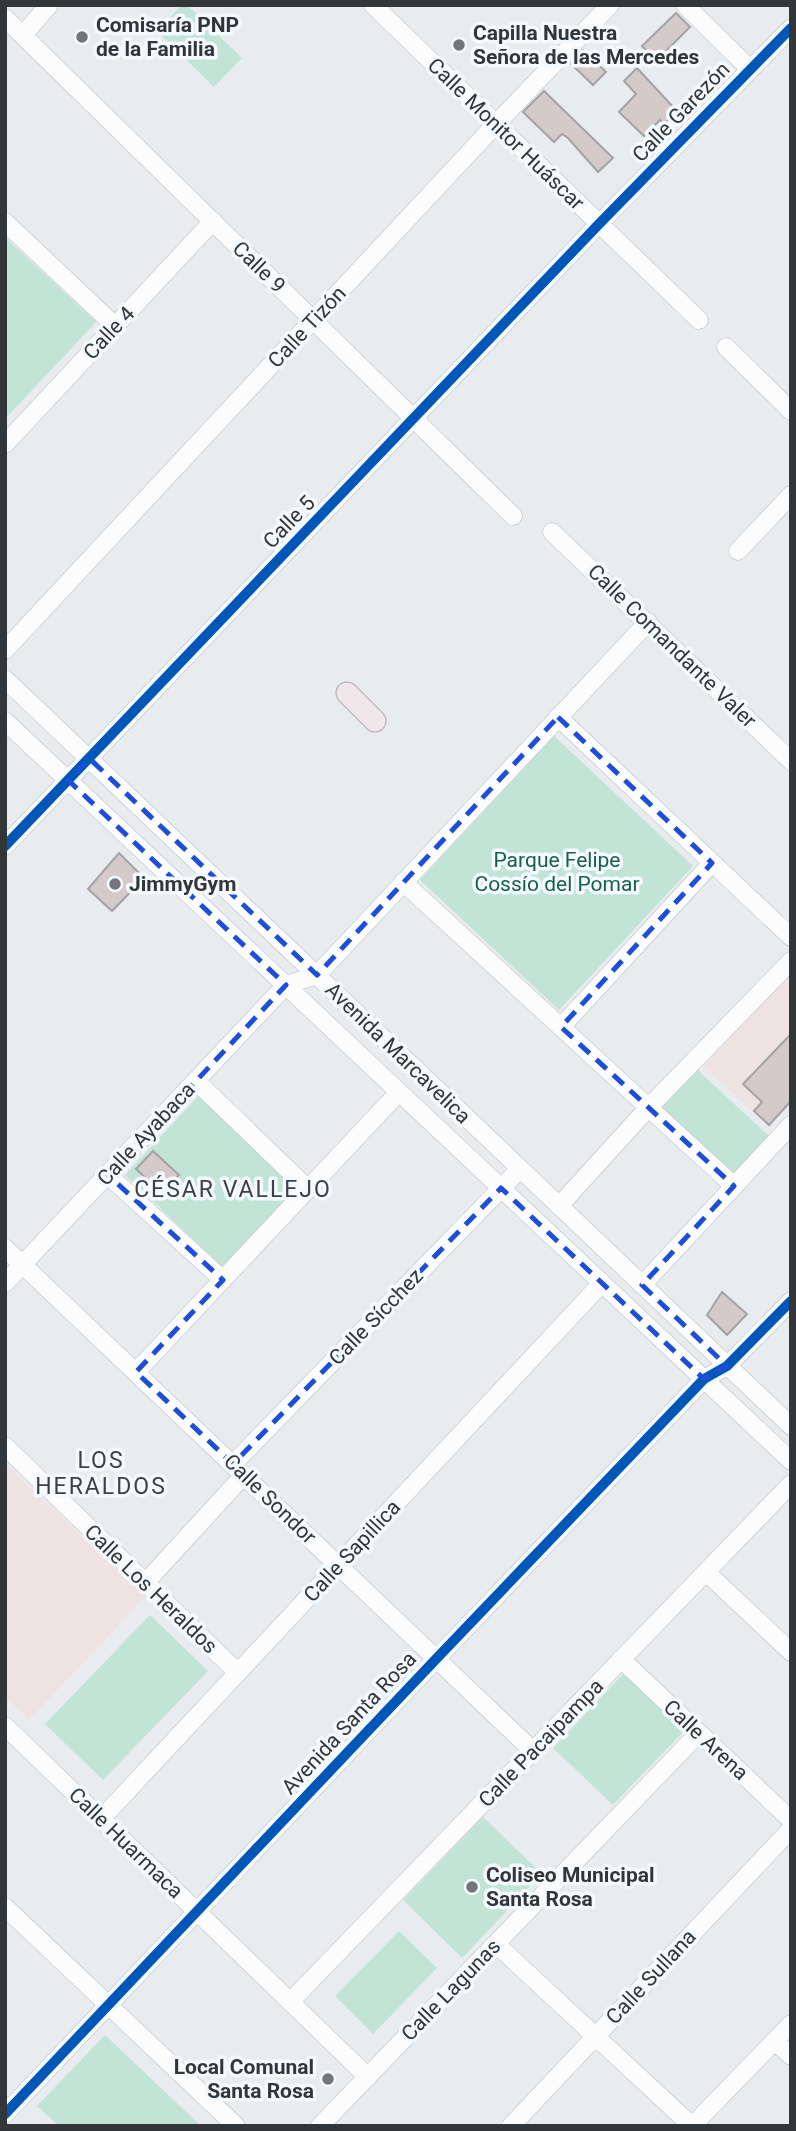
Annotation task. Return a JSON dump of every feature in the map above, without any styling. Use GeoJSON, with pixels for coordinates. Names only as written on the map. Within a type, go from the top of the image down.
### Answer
{"type":"FeatureCollection","features":[{"type":"Feature","properties":{"kind":"main road"},"geometry":{"type":"LineString","coordinates":[[347,693],[376,720]]}},
{"type":"Feature","properties":{"kind":"street"},"geometry":{"type":"LineString","coordinates":[[23,35],[49,5]]}},
{"type":"Feature","properties":{"kind":"street","name":"Calle Monitor Huáscar"},"geometry":{"type":"LineString","coordinates":[[373,5],[699,320]]}},
{"type":"Feature","properties":{"kind":"street","name":"Calle Tizón"},"geometry":{"type":"LineString","coordinates":[[5,650],[610,5]]}},
{"type":"Feature","properties":{"kind":"street"},"geometry":{"type":"LineString","coordinates":[[685,5],[750,69]]}},
{"type":"Feature","properties":{"kind":"street","name":"Calle 9"},"geometry":{"type":"LineString","coordinates":[[5,18],[513,516]]}},
{"type":"Feature","properties":{"kind":"street","name":"Calle Garezón"},"geometry":{"type":"LineString","coordinates":[[599,224],[791,28]]}},
{"type":"Feature","properties":{"kind":"street","name":"Calle 4"},"geometry":{"type":"LineString","coordinates":[[5,444],[213,221]]}},
{"type":"Feature","properties":{"kind":"street"},"geometry":{"type":"LineString","coordinates":[[5,222],[115,326]]}},
{"type":"Feature","properties":{"kind":"street","name":"Calle 5"},"geometry":{"type":"LineString","coordinates":[[5,846],[599,224]]}},
{"type":"Feature","properties":{"kind":"street"},"geometry":{"type":"LineString","coordinates":[[726,347],[791,411]]}},
{"type":"Feature","properties":{"kind":"street"},"geometry":{"type":"LineString","coordinates":[[738,551],[791,495]]}},
{"type":"Feature","properties":{"kind":"street","name":"Calle Comandante Valer"},"geometry":{"type":"LineString","coordinates":[[552,532],[791,761]]}},
{"type":"Feature","properties":{"kind":"street"},"geometry":{"type":"LineString","coordinates":[[286,985],[317,975],[648,622]]}},
{"type":"Feature","properties":{"kind":"street","name":"Avenida Marcavelica"},"geometry":{"type":"LineString","coordinates":[[5,679],[791,1426]]}},
{"type":"Feature","properties":{"kind":"street"},"geometry":{"type":"LineString","coordinates":[[558,717],[791,937]]}},
{"type":"Feature","properties":{"kind":"street","name":"Avenida Marcavelica"},"geometry":{"type":"LineString","coordinates":[[5,721],[791,1461]]}},
{"type":"Feature","properties":{"kind":"street"},"geometry":{"type":"LineString","coordinates":[[561,1027],[712,863]]}},
{"type":"Feature","properties":{"kind":"street"},"geometry":{"type":"LineString","coordinates":[[403,882],[734,1186]]}},
{"type":"Feature","properties":{"kind":"street"},"geometry":{"type":"LineString","coordinates":[[559,1206],[649,1107],[791,961]]}},
{"type":"Feature","properties":{"kind":"street","name":"Calle Ayabaca"},"geometry":{"type":"LineString","coordinates":[[5,1283],[286,985]]}},
{"type":"Feature","properties":{"kind":"street"},"geometry":{"type":"LineString","coordinates":[[196,1081],[308,1189]]}},
{"type":"Feature","properties":{"kind":"street"},"geometry":{"type":"LineString","coordinates":[[136,1372],[399,1092]]}},
{"type":"Feature","properties":{"kind":"street"},"geometry":{"type":"LineString","coordinates":[[642,1285],[791,1125]]}},
{"type":"Feature","properties":{"kind":"street","name":"Calle Sícchez"},"geometry":{"type":"LineString","coordinates":[[145,1583],[238,1469],[520,1169]]}},
{"type":"Feature","properties":{"kind":"street"},"geometry":{"type":"LineString","coordinates":[[108,1175],[223,1280]]}},
{"type":"Feature","properties":{"kind":"street","name":"Calle Sondor"},"geometry":{"type":"LineString","coordinates":[[5,1248],[533,1751]]}},
{"type":"Feature","properties":{"kind":"street","name":"Calle Sapillica"},"geometry":{"type":"LineString","coordinates":[[101,1819],[602,1283]]}},
{"type":"Feature","properties":{"kind":"street","name":"Avenida Santa Rosa"},"geometry":{"type":"LineString","coordinates":[[7,2110],[704,1379],[727,1366],[791,1301]]}},
{"type":"Feature","properties":{"kind":"street","name":"Calle Los Heraldos"},"geometry":{"type":"LineString","coordinates":[[5,1446],[238,1673]]}},
{"type":"Feature","properties":{"kind":"street","name":"Calle Pacaipampa"},"geometry":{"type":"LineString","coordinates":[[290,2002],[791,1484]]}},
{"type":"Feature","properties":{"kind":"street"},"geometry":{"type":"LineString","coordinates":[[706,1572],[791,1652]]}},
{"type":"Feature","properties":{"kind":"street","name":"Calle Arena"},"geometry":{"type":"LineString","coordinates":[[621,1659],[791,1820]]}},
{"type":"Feature","properties":{"kind":"street","name":"Calle Huarmaca"},"geometry":{"type":"LineString","coordinates":[[5,1726],[368,2077]]}},
{"type":"Feature","properties":{"kind":"street","name":"Calle Lagunas"},"geometry":{"type":"LineString","coordinates":[[320,2126],[698,1734]]}},
{"type":"Feature","properties":{"kind":"street","name":"Calle Sullana"},"geometry":{"type":"LineString","coordinates":[[511,2126],[791,1829]]}},
{"type":"Feature","properties":{"kind":"street"},"geometry":{"type":"LineString","coordinates":[[5,1907],[231,2124]]}},
{"type":"Feature","properties":{"kind":"street"},"geometry":{"type":"LineString","coordinates":[[496,1944],[692,2126],[791,2024]]}},
{"type":"Feature","properties":{"kind":"street"},"geometry":{"type":"LineString","coordinates":[[775,2041],[791,2056]]}},
{"type":"Feature","properties":{"kind":"highlighted area"},"geometry":{"type":"Polygon","coordinates":[[[558,717],[712,863],[561,1027],[734,1186],[642,1285],[727,1366],[704,1379],[501,1188],[233,1464],[136,1372],[223,1280],[108,1175],[286,985],[68,780],[90,759],[317,975],[558,717]]]}},
{"type":"Feature","properties":{"kind":"shaded area"},"geometry":{"type":"Polygon","coordinates":[[[791,972],[791,1103],[769,1127],[704,1066],[791,972]]]}},
{"type":"Feature","properties":{"kind":"shaded area"},"geometry":{"type":"Polygon","coordinates":[[[5,1463],[145,1597],[29,1720],[5,1697],[5,1463]]]}},
{"type":"Feature","properties":{"kind":"green space"},"geometry":{"type":"Polygon","coordinates":[[[182,5],[187,5],[242,58],[214,87],[157,31],[182,5]]]}},
{"type":"Feature","properties":{"kind":"green space"},"geometry":{"type":"Polygon","coordinates":[[[5,237],[96,322],[5,419],[5,237]]]}},
{"type":"Feature","properties":{"kind":"green space","name":"Parque Felipe Cossío del Pomar"},"geometry":{"type":"Polygon","coordinates":[[[554,736],[693,866],[559,1010],[420,880],[554,736]]]}},
{"type":"Feature","properties":{"kind":"green space"},"geometry":{"type":"Polygon","coordinates":[[[691,1064],[770,1137],[727,1182],[652,1107],[691,1064]]]}},
{"type":"Feature","properties":{"kind":"green space"},"geometry":{"type":"Polygon","coordinates":[[[200,1094],[302,1188],[226,1270],[125,1175],[200,1094]]]}},
{"type":"Feature","properties":{"kind":"green space"},"geometry":{"type":"Polygon","coordinates":[[[150,1615],[208,1671],[103,1780],[45,1724],[150,1615]]]}},
{"type":"Feature","properties":{"kind":"green space"},"geometry":{"type":"Polygon","coordinates":[[[625,1672],[685,1730],[613,1805],[553,1748],[625,1672]]]}},
{"type":"Feature","properties":{"kind":"green space","name":"Coliseo Municipal Santa Rosa"},"geometry":{"type":"Polygon","coordinates":[[[483,1817],[542,1874],[462,1958],[403,1900],[483,1817]]]}},
{"type":"Feature","properties":{"kind":"green space"},"geometry":{"type":"Polygon","coordinates":[[[399,1931],[437,1968],[373,2034],[335,1996],[399,1931]]]}},
{"type":"Feature","properties":{"kind":"green space"},"geometry":{"type":"Polygon","coordinates":[[[105,2035],[200,2125],[59,2126],[37,2106],[105,2035]]]}},
{"type":"Feature","properties":{"kind":"building"},"geometry":{"type":"Polygon","coordinates":[[[676,13],[690,27],[656,61],[642,46],[676,13]]]}},
{"type":"Feature","properties":{"kind":"building"},"geometry":{"type":"Polygon","coordinates":[[[583,50],[606,72],[593,85],[570,63],[583,50]]]}},
{"type":"Feature","properties":{"kind":"building"},"geometry":{"type":"Polygon","coordinates":[[[637,68],[674,108],[671,111],[674,115],[664,124],[660,120],[644,136],[619,112],[636,94],[624,81],[637,68]]]}},
{"type":"Feature","properties":{"kind":"building"},"geometry":{"type":"Polygon","coordinates":[[[544,91],[613,158],[598,172],[568,138],[562,134],[554,142],[523,112],[544,91]]]}},
{"type":"Feature","properties":{"kind":"building","name":"JimmyGym"},"geometry":{"type":"Polygon","coordinates":[[[119,853],[144,878],[112,911],[88,889],[119,853]]]}},
{"type":"Feature","properties":{"kind":"building"},"geometry":{"type":"Polygon","coordinates":[[[791,1034],[791,1101],[769,1125],[754,1111],[762,1102],[743,1084],[791,1034]]]}},
{"type":"Feature","properties":{"kind":"building"},"geometry":{"type":"Polygon","coordinates":[[[153,1151],[179,1175],[162,1193],[136,1169],[153,1151]]]}},
{"type":"Feature","properties":{"kind":"building"},"geometry":{"type":"Polygon","coordinates":[[[722,1292],[747,1314],[727,1335],[707,1315],[722,1292]]]}},
{"type":"Feature","properties":{"kind":"cycle path"},"geometry":{"type":"LineString","coordinates":[[5,846],[599,224],[791,28]]}},
{"type":"Feature","properties":{"kind":"cycle path"},"geometry":{"type":"LineString","coordinates":[[5,2114],[704,1379],[727,1366],[791,1301]]}},
{"type":"Feature","properties":{"kind":"place","name":"Comisaría PNP de la Familia"},"geometry":{"type":"Point","coordinates":[82,37]}},
{"type":"Feature","properties":{"kind":"place","name":"Capilla Nuestra Señora de las Mercedes"},"geometry":{"type":"Point","coordinates":[459,45]}},
{"type":"Feature","properties":{"kind":"place","name":"JimmyGym"},"geometry":{"type":"Point","coordinates":[115,884]}},
{"type":"Feature","properties":{"kind":"place","name":"Coliseo Municipal Santa Rosa"},"geometry":{"type":"Point","coordinates":[472,1887]}},
{"type":"Feature","properties":{"kind":"place","name":"Local Comunal Santa Rosa"},"geometry":{"type":"Point","coordinates":[328,2079]}},
{"type":"Feature","properties":{"kind":"district","name":"CÉSAR VALLEJO"},"geometry":{"type":"Point","coordinates":[233,1189]}},
{"type":"Feature","properties":{"kind":"district","name":"LOS HERALDOS"},"geometry":{"type":"Point","coordinates":[101,1473]}}]}
